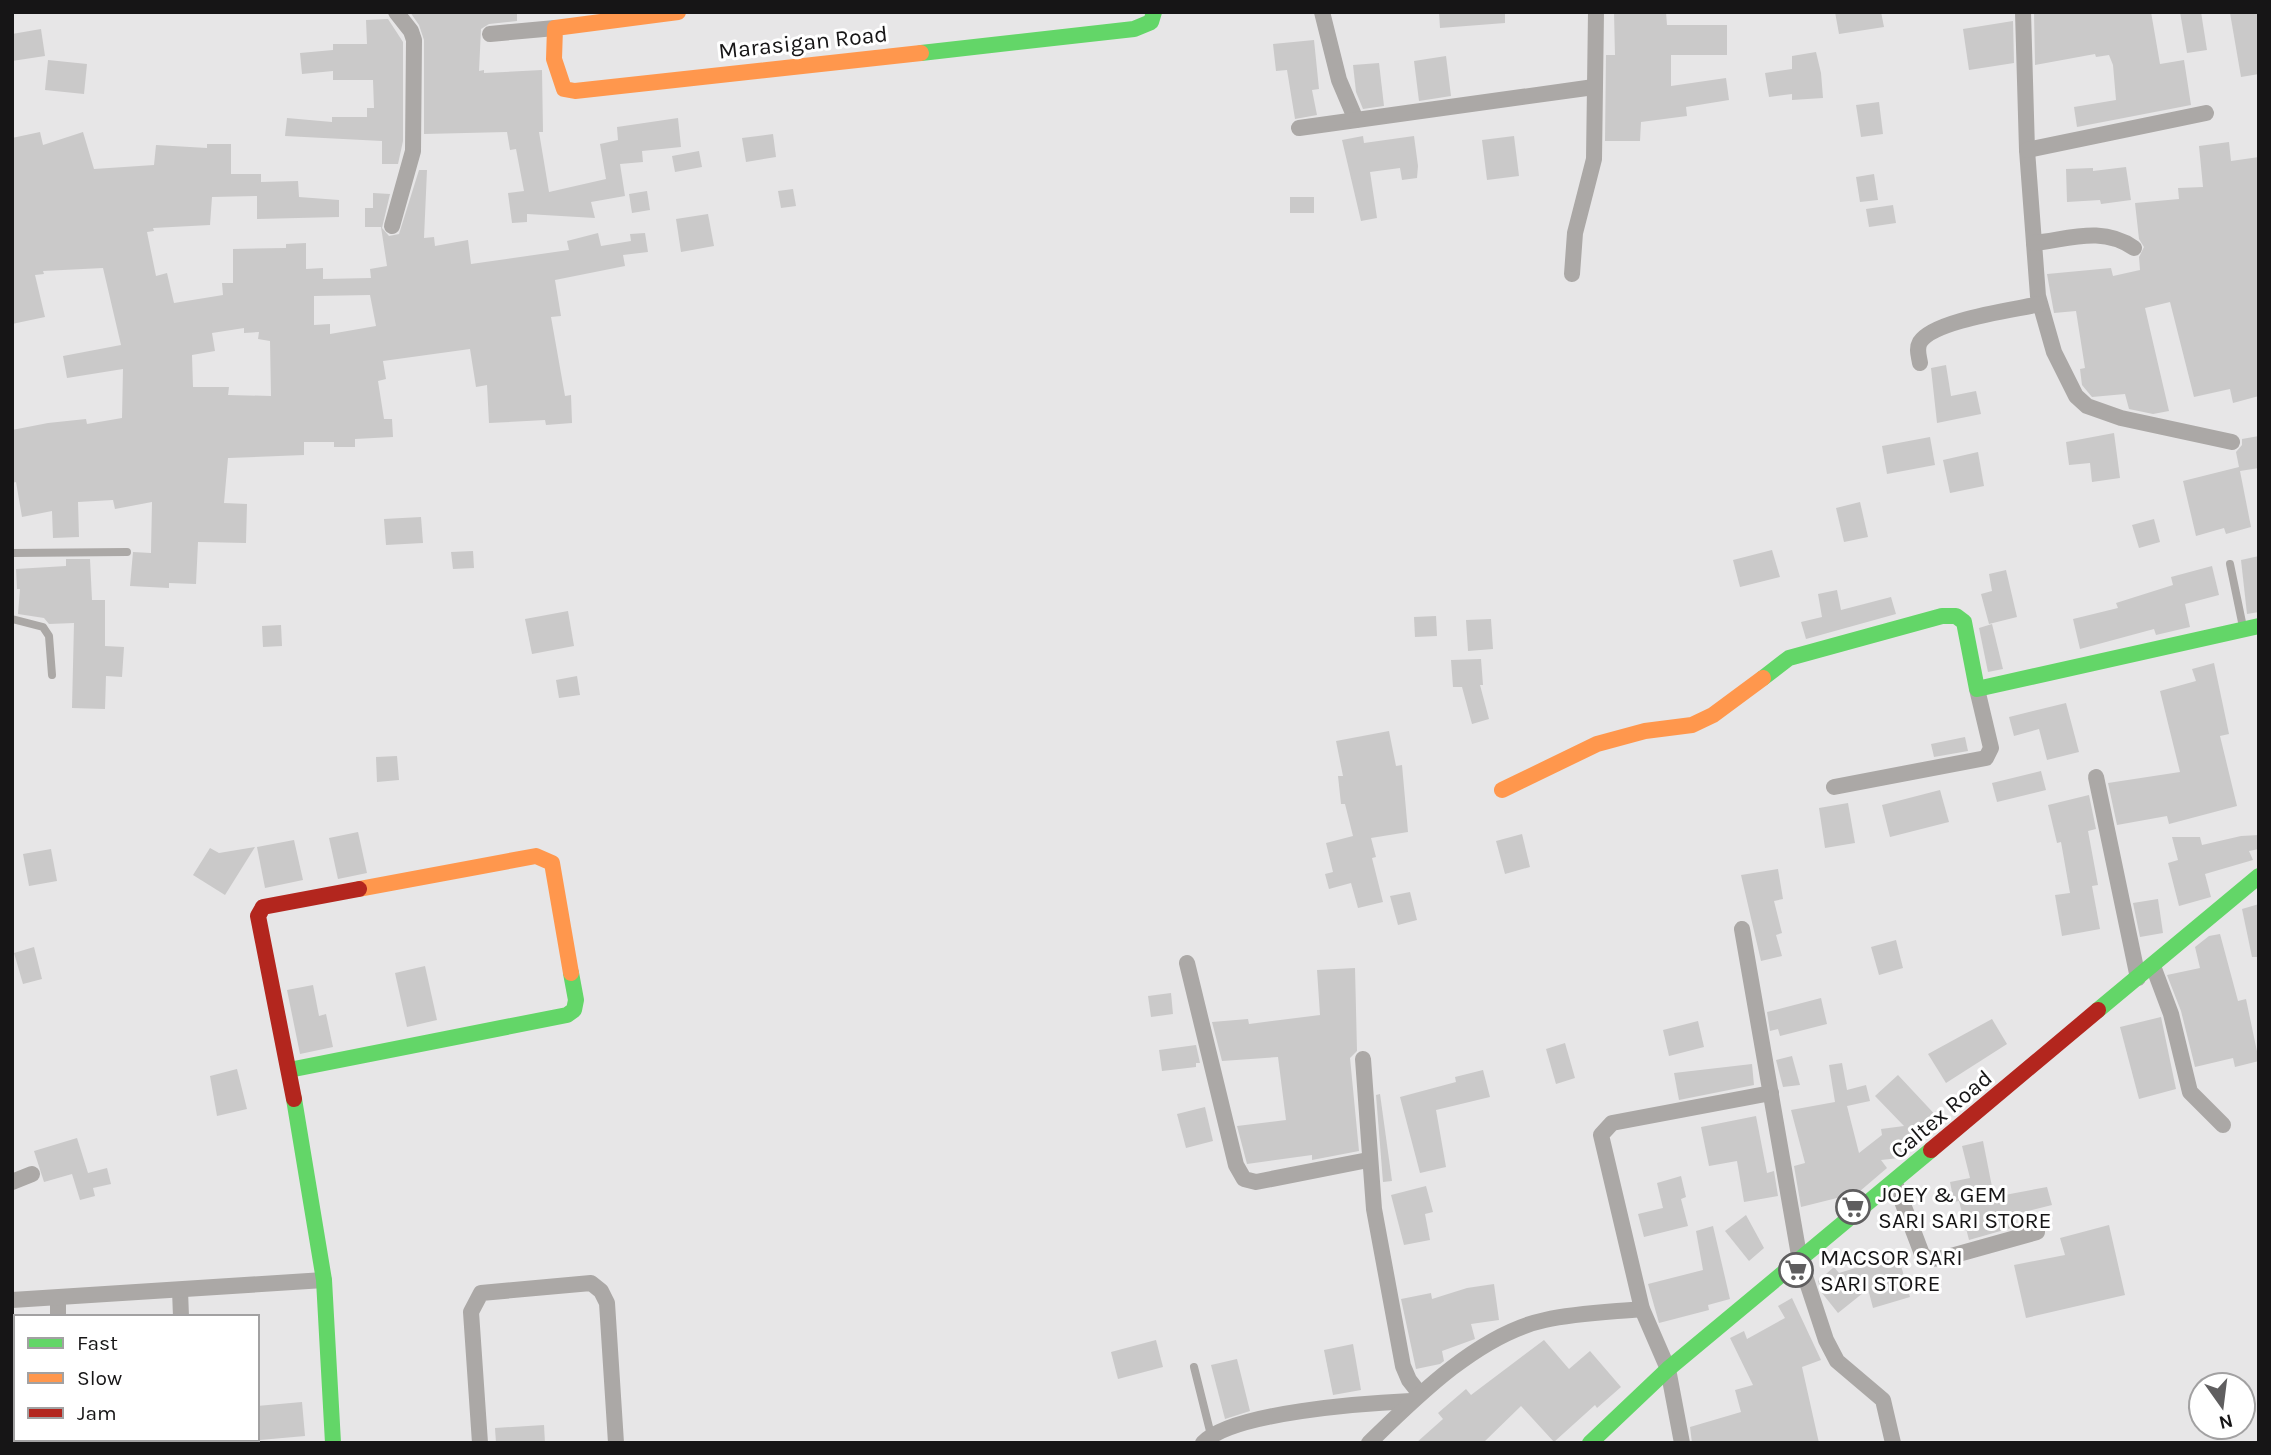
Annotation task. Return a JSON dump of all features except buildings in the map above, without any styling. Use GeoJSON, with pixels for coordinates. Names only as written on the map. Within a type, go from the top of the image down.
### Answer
{"type":"FeatureCollection","features":[{"type":"Feature","properties":{"kind":"street"},"geometry":{"type":"LineString","coordinates":[[393,226],[413,151],[414,114],[414,40],[411,31],[396,12]]}},
{"type":"Feature","properties":{"kind":"street"},"geometry":{"type":"LineString","coordinates":[[490,34],[555,29],[678,12]]}},
{"type":"Feature","properties":{"kind":"street","name":"Marasigan Road"},"geometry":{"type":"LineString","coordinates":[[555,29],[552,37],[560,82],[564,89],[575,91],[1134,29],[1151,22],[1154,12]]}},
{"type":"Feature","properties":{"kind":"street"},"geometry":{"type":"LineString","coordinates":[[1322,12],[1339,80],[1356,120]]}},
{"type":"Feature","properties":{"kind":"street"},"geometry":{"type":"LineString","coordinates":[[1572,274],[1575,233],[1594,159],[1596,12]]}},
{"type":"Feature","properties":{"kind":"street"},"geometry":{"type":"LineString","coordinates":[[2022,12],[2027,150],[2034,243],[2040,304],[2054,352],[2076,396],[2087,406],[2120,418],[2232,442]]}},
{"type":"Feature","properties":{"kind":"street"},"geometry":{"type":"LineString","coordinates":[[1299,128],[1594,87]]}},
{"type":"Feature","properties":{"kind":"street"},"geometry":{"type":"LineString","coordinates":[[2027,150],[2206,113]]}},
{"type":"Feature","properties":{"kind":"street"},"geometry":{"type":"LineString","coordinates":[[2034,243],[2100,234],[2118,237],[2134,248]]}},
{"type":"Feature","properties":{"kind":"street"},"geometry":{"type":"LineString","coordinates":[[1920,363],[1917,347],[1921,339],[1931,333],[1952,324],[2040,304]]}},
{"type":"Feature","properties":{"kind":"street"},"geometry":{"type":"LineString","coordinates":[[1502,790],[1597,744],[1645,731],[1692,725],[1713,715],[1789,658],[1942,616],[1956,615],[1964,622],[1991,748],[1986,758],[1834,787]]}},
{"type":"Feature","properties":{"kind":"street"},"geometry":{"type":"LineString","coordinates":[[1977,688],[2251,628]]}},
{"type":"Feature","properties":{"kind":"street"},"geometry":{"type":"LineString","coordinates":[[2096,777],[2138,978]]}},
{"type":"Feature","properties":{"kind":"street"},"geometry":{"type":"LineString","coordinates":[[289,1069],[568,1015],[574,1010],[576,1000],[552,863],[536,856],[263,907],[258,916],[258,928],[289,1069],[324,1280],[332,1443]]}},
{"type":"Feature","properties":{"kind":"street","name":"Caltex Road"},"geometry":{"type":"LineString","coordinates":[[1590,1443],[1668,1369],[1895,1183],[2259,876]]}},
{"type":"Feature","properties":{"kind":"street"},"geometry":{"type":"LineString","coordinates":[[1742,929],[1800,1261],[1826,1340],[1838,1361],[1883,1400],[1893,1443]]}},
{"type":"Feature","properties":{"kind":"street"},"geometry":{"type":"LineString","coordinates":[[1187,963],[1236,1165],[1244,1179],[1256,1182],[1368,1160]]}},
{"type":"Feature","properties":{"kind":"street"},"geometry":{"type":"LineString","coordinates":[[2153,966],[2171,1014],[2190,1092],[2223,1125]]}},
{"type":"Feature","properties":{"kind":"street"},"geometry":{"type":"LineString","coordinates":[[1363,1059],[1368,1160],[1403,1366],[1416,1397]]}},
{"type":"Feature","properties":{"kind":"street"},"geometry":{"type":"LineString","coordinates":[[1682,1443],[1668,1369],[1642,1309],[1601,1135],[1612,1124],[1771,1093]]}},
{"type":"Feature","properties":{"kind":"street"},"geometry":{"type":"LineString","coordinates":[[12,1181],[32,1174]]}},
{"type":"Feature","properties":{"kind":"street"},"geometry":{"type":"LineString","coordinates":[[1895,1183],[1922,1254],[1928,1259],[1944,1258],[2037,1232]]}},
{"type":"Feature","properties":{"kind":"street"},"geometry":{"type":"LineString","coordinates":[[12,1300],[324,1280]]}},
{"type":"Feature","properties":{"kind":"street"},"geometry":{"type":"LineString","coordinates":[[480,1443],[471,1312],[474,1300],[481,1293],[591,1283],[601,1291],[607,1303],[616,1443]]}},
{"type":"Feature","properties":{"kind":"street"},"geometry":{"type":"LineString","coordinates":[[180,1290],[181,1315]]}},
{"type":"Feature","properties":{"kind":"street"},"geometry":{"type":"LineString","coordinates":[[58,1298],[58,1315]]}},
{"type":"Feature","properties":{"kind":"street"},"geometry":{"type":"LineString","coordinates":[[1369,1443],[1416,1397],[1452,1369],[1514,1331],[1544,1320],[1642,1309]]}},
{"type":"Feature","properties":{"kind":"street"},"geometry":{"type":"LineString","coordinates":[[1207,1439],[1233,1425],[1321,1409],[1416,1397]]}},
{"type":"Feature","properties":{"kind":"lane"},"geometry":{"type":"LineString","coordinates":[[12,553],[127,552]]}},
{"type":"Feature","properties":{"kind":"lane"},"geometry":{"type":"LineString","coordinates":[[2230,564],[2251,628]]}},
{"type":"Feature","properties":{"kind":"lane"},"geometry":{"type":"LineString","coordinates":[[12,619],[34,622],[43,627],[49,636],[52,675]]}},
{"type":"Feature","properties":{"kind":"lane"},"geometry":{"type":"LineString","coordinates":[[1194,1367],[1207,1439]]}},
{"type":"Feature","properties":{"kind":"traffic: fast"},"geometry":{"type":"LineString","coordinates":[[921,53],[1134,29],[1151,22],[1154,12]]}},
{"type":"Feature","properties":{"kind":"traffic: fast"},"geometry":{"type":"LineString","coordinates":[[1763,678],[1789,658],[1942,616],[1956,616],[1964,622],[1977,689],[2259,626]]}},
{"type":"Feature","properties":{"kind":"traffic: fast"},"geometry":{"type":"LineString","coordinates":[[2098,1010],[2259,876]]}},
{"type":"Feature","properties":{"kind":"traffic: fast"},"geometry":{"type":"LineString","coordinates":[[289,1070],[567,1015],[574,1010],[576,1000],[571,973]]}},
{"type":"Feature","properties":{"kind":"traffic: fast"},"geometry":{"type":"LineString","coordinates":[[294,1099],[324,1280],[333,1443]]}},
{"type":"Feature","properties":{"kind":"traffic: fast"},"geometry":{"type":"LineString","coordinates":[[1590,1443],[1668,1369],[1931,1150]]}},
{"type":"Feature","properties":{"kind":"traffic: slow"},"geometry":{"type":"LineString","coordinates":[[678,12],[555,28],[554,59],[564,89],[575,91],[921,53]]}},
{"type":"Feature","properties":{"kind":"traffic: slow"},"geometry":{"type":"LineString","coordinates":[[1502,790],[1597,744],[1645,731],[1692,725],[1713,715],[1763,678]]}},
{"type":"Feature","properties":{"kind":"traffic: slow"},"geometry":{"type":"LineString","coordinates":[[359,889],[536,856],[552,863],[571,973]]}},
{"type":"Feature","properties":{"kind":"traffic: jam"},"geometry":{"type":"LineString","coordinates":[[294,1099],[258,916],[263,907],[359,889]]}},
{"type":"Feature","properties":{"kind":"traffic: jam"},"geometry":{"type":"LineString","coordinates":[[1931,1150],[2098,1010]]}},
{"type":"Feature","properties":{"kind":"place","name":"JOEY & GEM SARI SARI STORE"},"geometry":{"type":"Point","coordinates":[1853,1207]}},
{"type":"Feature","properties":{"kind":"place","name":"MACSOR SARI SARI STORE"},"geometry":{"type":"Point","coordinates":[1796,1270]}}]}
